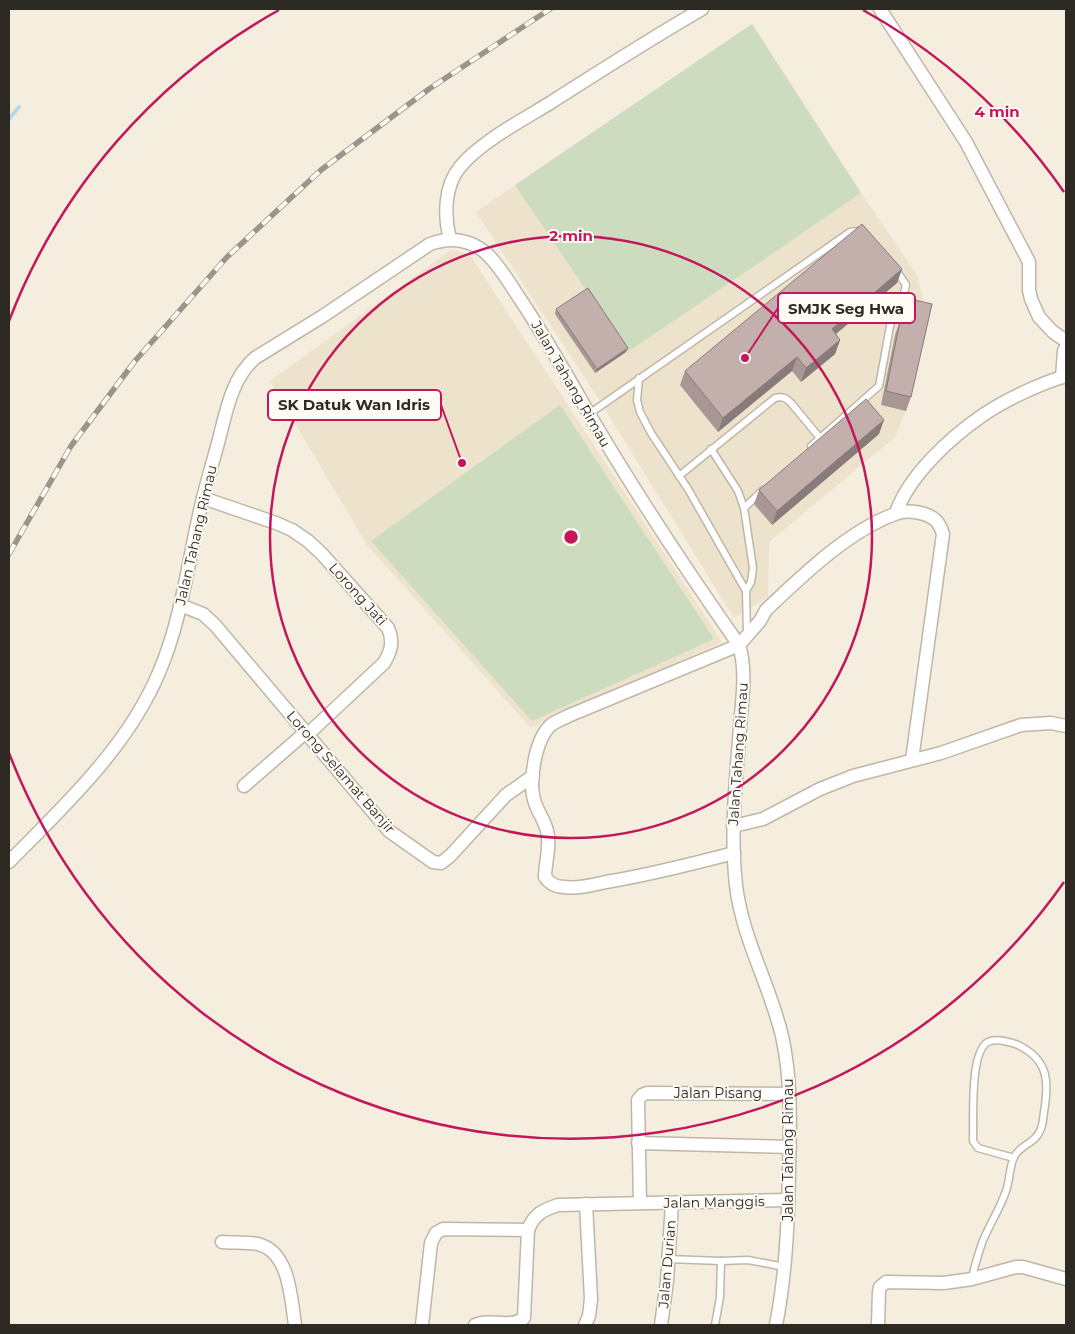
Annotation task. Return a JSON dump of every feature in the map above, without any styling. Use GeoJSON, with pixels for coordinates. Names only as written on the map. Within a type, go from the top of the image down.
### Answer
{"type":"FeatureCollection","features":[{"type":"Feature","properties":{"kind":"street"},"geometry":{"type":"LineString","coordinates":[[450,239],[447,227],[447,204],[450,185],[459,167],[475,152],[508,129],[702,9]]}},
{"type":"Feature","properties":{"kind":"street"},"geometry":{"type":"LineString","coordinates":[[880,9],[966,142],[1029,262],[1029,290],[1039,316],[1053,332],[1066,341]]}},
{"type":"Feature","properties":{"kind":"street","name":"Jalan Tahang Rimau"},"geometry":{"type":"LineString","coordinates":[[9,862],[99,767],[131,725],[153,686],[161,669],[180,605],[202,498],[226,413],[237,379],[245,367],[255,358],[330,311],[430,244],[450,239],[461,240],[476,246],[492,259],[509,281],[543,333],[589,414],[674,551],[743,640],[744,670],[733,826],[736,885],[742,920],[778,1020],[785,1051],[789,1094],[790,1147],[785,1267],[776,1325]]}},
{"type":"Feature","properties":{"kind":"street"},"geometry":{"type":"LineString","coordinates":[[896,513],[900,501],[938,452],[984,414],[1031,389],[1064,377],[1064,351],[1066,347]]}},
{"type":"Feature","properties":{"kind":"street","name":"Lorong Jati"},"geometry":{"type":"LineString","coordinates":[[202,498],[276,523],[292,530],[308,541],[322,554],[388,628],[392,636],[390,654],[384,664],[307,733]]}},
{"type":"Feature","properties":{"kind":"street"},"geometry":{"type":"LineString","coordinates":[[734,853],[619,880],[566,888],[554,886],[545,877],[548,837],[533,796],[535,758],[545,732],[552,725],[568,716],[743,640],[760,621],[766,610],[835,549],[864,530],[896,513],[907,512],[920,513],[932,517],[938,523],[943,534],[912,760]]}},
{"type":"Feature","properties":{"kind":"street","name":"Lorong Selamat Banjir"},"geometry":{"type":"LineString","coordinates":[[180,605],[203,614],[214,625],[389,831],[434,862],[441,863],[450,856],[506,795],[533,776]]}},
{"type":"Feature","properties":{"kind":"street"},"geometry":{"type":"LineString","coordinates":[[733,826],[763,819],[820,789],[853,776],[941,753],[1022,725],[1050,723],[1066,726]]}},
{"type":"Feature","properties":{"kind":"street"},"geometry":{"type":"LineString","coordinates":[[244,786],[307,733]]}},
{"type":"Feature","properties":{"kind":"street","name":"Jalan Pisang"},"geometry":{"type":"LineString","coordinates":[[638,1143],[638,1100],[647,1093],[789,1094]]}},
{"type":"Feature","properties":{"kind":"street"},"geometry":{"type":"LineString","coordinates":[[640,1203],[638,1143],[790,1147]]}},
{"type":"Feature","properties":{"kind":"street","name":"Jalan Manggis"},"geometry":{"type":"LineString","coordinates":[[528,1230],[531,1220],[541,1211],[558,1205],[788,1200]]}},
{"type":"Feature","properties":{"kind":"street","name":"Jalan Durian"},"geometry":{"type":"LineString","coordinates":[[661,1325],[672,1203]]}},
{"type":"Feature","properties":{"kind":"street"},"geometry":{"type":"LineString","coordinates":[[585,1325],[591,1307],[586,1204]]}},
{"type":"Feature","properties":{"kind":"street"},"geometry":{"type":"LineString","coordinates":[[422,1325],[428,1261],[431,1243],[436,1234],[443,1229],[528,1230],[524,1318],[514,1322],[487,1322],[475,1325]]}},
{"type":"Feature","properties":{"kind":"street"},"geometry":{"type":"LineString","coordinates":[[222,1242],[259,1244],[277,1256],[286,1273],[295,1325]]}},
{"type":"Feature","properties":{"kind":"street"},"geometry":{"type":"LineString","coordinates":[[878,1325],[879,1292],[880,1287],[886,1282],[944,1282],[972,1279],[1016,1267],[1023,1267],[1066,1279]]}},
{"type":"Feature","properties":{"kind":"lane"},"geometry":{"type":"LineString","coordinates":[[589,414],[850,232],[857,231],[868,236]]}},
{"type":"Feature","properties":{"kind":"lane"},"geometry":{"type":"LineString","coordinates":[[806,451],[879,386],[893,310],[903,297],[906,285],[892,263]]}},
{"type":"Feature","properties":{"kind":"lane"},"geometry":{"type":"LineString","coordinates":[[639,378],[637,400],[640,412],[746,591]]}},
{"type":"Feature","properties":{"kind":"lane"},"geometry":{"type":"LineString","coordinates":[[679,476],[710,449],[776,398],[786,398],[792,403],[820,438]]}},
{"type":"Feature","properties":{"kind":"lane"},"geometry":{"type":"LineString","coordinates":[[710,449],[738,491],[744,508],[753,568],[751,582],[746,591],[743,640]]}},
{"type":"Feature","properties":{"kind":"lane"},"geometry":{"type":"LineString","coordinates":[[744,508],[771,482]]}},
{"type":"Feature","properties":{"kind":"lane"},"geometry":{"type":"LineString","coordinates":[[972,1279],[983,1241],[1006,1191],[1014,1158],[1020,1148],[1036,1138],[1041,1130],[1047,1096],[1045,1072],[1028,1050],[1013,1043],[988,1042],[982,1048],[977,1060],[974,1090],[973,1142],[978,1148],[1014,1158]]}},
{"type":"Feature","properties":{"kind":"lane"},"geometry":{"type":"LineString","coordinates":[[668,1259],[748,1260],[785,1267]]}},
{"type":"Feature","properties":{"kind":"lane"},"geometry":{"type":"LineString","coordinates":[[714,1325],[720,1297],[721,1261]]}},
{"type":"Feature","properties":{"kind":"shaded area"},"geometry":{"type":"Polygon","coordinates":[[[752,24],[861,193],[917,275],[927,317],[906,411],[895,437],[769,542],[768,597],[734,618],[598,398],[476,212],[752,24]]]}},
{"type":"Feature","properties":{"kind":"shaded area"},"geometry":{"type":"Polygon","coordinates":[[[451,250],[470,255],[722,642],[531,728],[367,545],[270,381],[451,250]]]}},
{"type":"Feature","properties":{"kind":"green space"},"geometry":{"type":"Polygon","coordinates":[[[752,24],[861,193],[628,352],[515,185],[752,24]]]}},
{"type":"Feature","properties":{"kind":"green space"},"geometry":{"type":"Polygon","coordinates":[[[560,405],[714,639],[532,721],[371,541],[560,405]]]}},
{"type":"Feature","properties":{"kind":"building"},"geometry":{"type":"Polygon","coordinates":[[[862,224],[902,269],[832,329],[840,340],[806,368],[797,357],[723,418],[685,371],[862,224]]]}},
{"type":"Feature","properties":{"kind":"building"},"geometry":{"type":"Polygon","coordinates":[[[588,288],[628,348],[597,369],[556,309],[588,288]]]}},
{"type":"Feature","properties":{"kind":"building"},"geometry":{"type":"Polygon","coordinates":[[[915,300],[932,304],[911,397],[886,391],[900,321],[910,324],[915,300]]]}},
{"type":"Feature","properties":{"kind":"building"},"geometry":{"type":"Polygon","coordinates":[[[866,399],[884,420],[777,511],[759,490],[866,399]]]}},
{"type":"Feature","properties":{"kind":"waterway"},"geometry":{"type":"LineString","coordinates":[[9,119],[19,107]]}},
{"type":"Feature","properties":{"kind":"railway"},"geometry":{"type":"LineString","coordinates":[[9,554],[71,446],[135,361],[227,257],[321,170],[429,89],[550,9]]}},
{"type":"Feature","properties":{"kind":"place","name":"SMJK Seg Hwa"},"geometry":{"type":"Point","coordinates":[745,358]}},
{"type":"Feature","properties":{"kind":"place","name":"SK Datuk Wan Idris"},"geometry":{"type":"Point","coordinates":[462,463]}}]}
